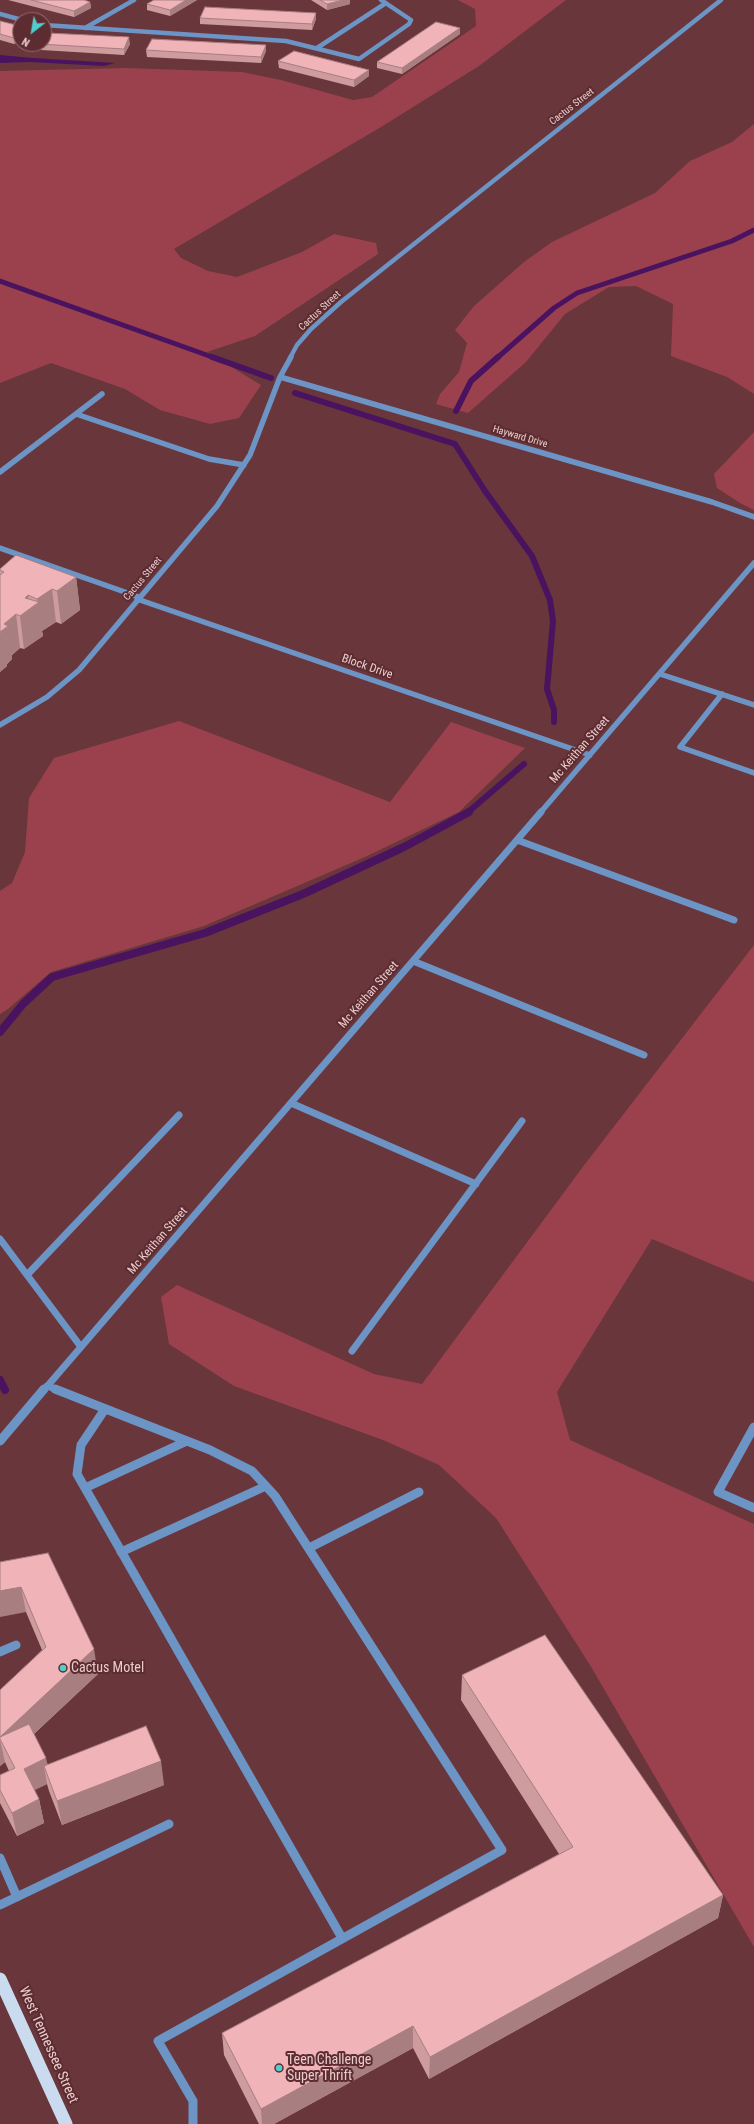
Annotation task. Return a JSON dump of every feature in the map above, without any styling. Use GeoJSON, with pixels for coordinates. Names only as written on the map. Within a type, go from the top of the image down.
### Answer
{"type":"FeatureCollection","features":[{"type":"Feature","properties":{"kind":"main road","name":"West Tennessee Street"},"geometry":{"type":"LineString","coordinates":[[0,1979],[66,2124]]}},
{"type":"Feature","properties":{"kind":"street"},"geometry":{"type":"LineString","coordinates":[[85,28],[134,0]]}},
{"type":"Feature","properties":{"kind":"street"},"geometry":{"type":"LineString","coordinates":[[52,26],[273,39],[317,48],[359,59],[409,24],[411,20],[381,0]]}},
{"type":"Feature","properties":{"kind":"street","name":"Cactus Street"},"geometry":{"type":"LineString","coordinates":[[0,724],[47,697],[79,670],[138,598],[217,506],[244,465],[263,424],[280,377],[297,345],[311,329],[341,302],[721,0]]}},
{"type":"Feature","properties":{"kind":"street"},"geometry":{"type":"LineString","coordinates":[[317,48],[386,4]]}},
{"type":"Feature","properties":{"kind":"street"},"geometry":{"type":"LineString","coordinates":[[0,14],[12,17]]}},
{"type":"Feature","properties":{"kind":"street","name":"Hayward Drive"},"geometry":{"type":"LineString","coordinates":[[280,377],[712,502],[754,517]]}},
{"type":"Feature","properties":{"kind":"street"},"geometry":{"type":"LineString","coordinates":[[0,472],[102,394]]}},
{"type":"Feature","properties":{"kind":"street"},"geometry":{"type":"LineString","coordinates":[[76,414],[209,459],[244,465]]}},
{"type":"Feature","properties":{"kind":"street","name":"Block Drive"},"geometry":{"type":"LineString","coordinates":[[0,548],[138,598],[590,755]]}},
{"type":"Feature","properties":{"kind":"street","name":"Mc Keithan Street"},"geometry":{"type":"LineString","coordinates":[[0,1441],[754,563]]}},
{"type":"Feature","properties":{"kind":"street"},"geometry":{"type":"LineString","coordinates":[[660,674],[754,705]]}},
{"type":"Feature","properties":{"kind":"street"},"geometry":{"type":"LineString","coordinates":[[722,694],[680,747],[754,773]]}},
{"type":"Feature","properties":{"kind":"street"},"geometry":{"type":"LineString","coordinates":[[517,840],[734,920]]}},
{"type":"Feature","properties":{"kind":"street"},"geometry":{"type":"LineString","coordinates":[[412,961],[644,1055]]}},
{"type":"Feature","properties":{"kind":"street"},"geometry":{"type":"LineString","coordinates":[[290,1103],[476,1184]]}},
{"type":"Feature","properties":{"kind":"street"},"geometry":{"type":"LineString","coordinates":[[27,1275],[179,1115]]}},
{"type":"Feature","properties":{"kind":"street"},"geometry":{"type":"LineString","coordinates":[[352,1350],[522,1121]]}},
{"type":"Feature","properties":{"kind":"street"},"geometry":{"type":"LineString","coordinates":[[0,1239],[81,1347]]}},
{"type":"Feature","properties":{"kind":"street"},"geometry":{"type":"LineString","coordinates":[[47,1386],[187,1441],[252,1471],[275,1496],[502,1850],[158,2041],[193,2101],[193,2124]]}},
{"type":"Feature","properties":{"kind":"street"},"geometry":{"type":"LineString","coordinates":[[105,1409],[81,1445],[77,1474],[342,1938]]}},
{"type":"Feature","properties":{"kind":"street"},"geometry":{"type":"LineString","coordinates":[[754,1427],[718,1492],[754,1508]]}},
{"type":"Feature","properties":{"kind":"street"},"geometry":{"type":"LineString","coordinates":[[85,1488],[187,1441]]}},
{"type":"Feature","properties":{"kind":"street"},"geometry":{"type":"LineString","coordinates":[[121,1552],[266,1486]]}},
{"type":"Feature","properties":{"kind":"street"},"geometry":{"type":"LineString","coordinates":[[309,1548],[420,1492]]}},
{"type":"Feature","properties":{"kind":"street"},"geometry":{"type":"LineString","coordinates":[[0,1652],[16,1645]]}},
{"type":"Feature","properties":{"kind":"street"},"geometry":{"type":"LineString","coordinates":[[0,1905],[169,1824]]}},
{"type":"Feature","properties":{"kind":"street"},"geometry":{"type":"LineString","coordinates":[[0,1858],[17,1897]]}},
{"type":"Feature","properties":{"kind":"shaded area"},"geometry":{"type":"Polygon","coordinates":[[[458,0],[566,0],[479,66],[381,127],[174,249],[181,258],[208,271],[237,277],[302,252],[334,234],[376,243],[378,254],[255,336],[207,352],[261,385],[239,418],[210,424],[160,410],[125,389],[51,363],[0,383],[0,71],[126,68],[242,72],[281,80],[353,100],[372,97],[476,26],[475,9],[458,0]]]}},
{"type":"Feature","properties":{"kind":"shaded area"},"geometry":{"type":"Polygon","coordinates":[[[0,55],[115,63],[104,66],[30,62],[0,63],[0,55]]]}},
{"type":"Feature","properties":{"kind":"shaded area"},"geometry":{"type":"Polygon","coordinates":[[[754,124],[754,394],[727,377],[671,356],[673,304],[636,286],[609,287],[565,314],[526,362],[468,413],[436,404],[440,394],[459,372],[467,343],[455,330],[474,306],[524,262],[552,242],[655,193],[690,161],[732,142],[754,124]]]}},
{"type":"Feature","properties":{"kind":"shaded area"},"geometry":{"type":"Polygon","coordinates":[[[754,432],[754,510],[717,488],[714,474],[754,432]]]}},
{"type":"Feature","properties":{"kind":"shaded area"},"geometry":{"type":"Polygon","coordinates":[[[179,721],[390,802],[451,722],[525,748],[459,812],[365,857],[204,926],[51,972],[8,1009],[0,1014],[0,891],[12,883],[25,852],[29,798],[54,758],[179,721]]]}},
{"type":"Feature","properties":{"kind":"shaded area"},"geometry":{"type":"Polygon","coordinates":[[[754,945],[754,1282],[652,1239],[557,1392],[570,1440],[754,1524],[754,1947],[590,1665],[496,1518],[439,1465],[383,1440],[234,1386],[169,1344],[161,1297],[177,1285],[374,1374],[422,1384],[585,1164],[754,945]]]}},
{"type":"Feature","properties":{"kind":"building"},"geometry":{"type":"Polygon","coordinates":[[[31,0],[84,0],[90,2],[74,11],[31,0]]]}},
{"type":"Feature","properties":{"kind":"building"},"geometry":{"type":"Polygon","coordinates":[[[154,0],[186,0],[170,10],[147,4],[154,0]]]}},
{"type":"Feature","properties":{"kind":"building"},"geometry":{"type":"Polygon","coordinates":[[[320,0],[343,0],[327,4],[320,0]]]}},
{"type":"Feature","properties":{"kind":"building"},"geometry":{"type":"Polygon","coordinates":[[[205,7],[316,13],[312,24],[200,18],[205,7]]]}},
{"type":"Feature","properties":{"kind":"building"},"geometry":{"type":"Polygon","coordinates":[[[0,21],[12,24],[12,37],[0,34],[0,21]]]}},
{"type":"Feature","properties":{"kind":"building"},"geometry":{"type":"Polygon","coordinates":[[[436,22],[460,28],[402,68],[377,62],[436,22]]]}},
{"type":"Feature","properties":{"kind":"building"},"geometry":{"type":"Polygon","coordinates":[[[52,33],[129,37],[124,49],[52,45],[52,33]]]}},
{"type":"Feature","properties":{"kind":"building"},"geometry":{"type":"Polygon","coordinates":[[[152,39],[266,45],[261,57],[146,50],[152,39]]]}},
{"type":"Feature","properties":{"kind":"building"},"geometry":{"type":"Polygon","coordinates":[[[294,51],[369,70],[354,80],[278,61],[294,51]]]}},
{"type":"Feature","properties":{"kind":"building"},"geometry":{"type":"Polygon","coordinates":[[[16,555],[76,577],[57,591],[52,589],[37,599],[28,595],[25,598],[39,602],[20,616],[16,614],[4,624],[8,626],[0,632],[0,575],[4,572],[0,569],[16,555]]]}},
{"type":"Feature","properties":{"kind":"building"},"geometry":{"type":"Polygon","coordinates":[[[48,1553],[94,1649],[0,1737],[0,1690],[46,1647],[21,1587],[0,1591],[0,1562],[48,1553]]]}},
{"type":"Feature","properties":{"kind":"building"},"geometry":{"type":"Polygon","coordinates":[[[545,1635],[723,1895],[430,2057],[413,2026],[261,2109],[222,2033],[573,1847],[462,1675],[545,1635]]]}},
{"type":"Feature","properties":{"kind":"building"},"geometry":{"type":"Polygon","coordinates":[[[29,1724],[46,1758],[24,1769],[39,1799],[12,1813],[0,1790],[0,1775],[15,1768],[0,1737],[29,1724]]]}},
{"type":"Feature","properties":{"kind":"building"},"geometry":{"type":"Polygon","coordinates":[[[146,1726],[161,1761],[57,1801],[44,1766],[146,1726]]]}},
{"type":"Feature","properties":{"kind":"waterway"},"geometry":{"type":"LineString","coordinates":[[497,358],[554,308],[577,293],[732,241],[754,230]]}},
{"type":"Feature","properties":{"kind":"waterway"},"geometry":{"type":"LineString","coordinates":[[0,281],[215,358]]}},
{"type":"Feature","properties":{"kind":"waterway"},"geometry":{"type":"LineString","coordinates":[[212,357],[271,378]]}},
{"type":"Feature","properties":{"kind":"waterway"},"geometry":{"type":"LineString","coordinates":[[456,411],[471,381],[498,357]]}},
{"type":"Feature","properties":{"kind":"waterway"},"geometry":{"type":"LineString","coordinates":[[295,393],[455,444],[485,491],[532,556],[550,600],[553,621],[547,689],[554,710],[554,722]]}},
{"type":"Feature","properties":{"kind":"waterway"},"geometry":{"type":"LineString","coordinates":[[467,813],[524,764]]}},
{"type":"Feature","properties":{"kind":"waterway"},"geometry":{"type":"LineString","coordinates":[[0,1032],[23,1004],[52,977],[205,933],[303,894],[404,847],[469,812]]}},
{"type":"Feature","properties":{"kind":"waterway"},"geometry":{"type":"LineString","coordinates":[[0,1380],[5,1390]]}},
{"type":"Feature","properties":{"kind":"place","name":"Cactus Motel"},"geometry":{"type":"Point","coordinates":[63,1668]}},
{"type":"Feature","properties":{"kind":"place","name":"Teen Challenge Super Thrift"},"geometry":{"type":"Point","coordinates":[279,2068]}}]}
